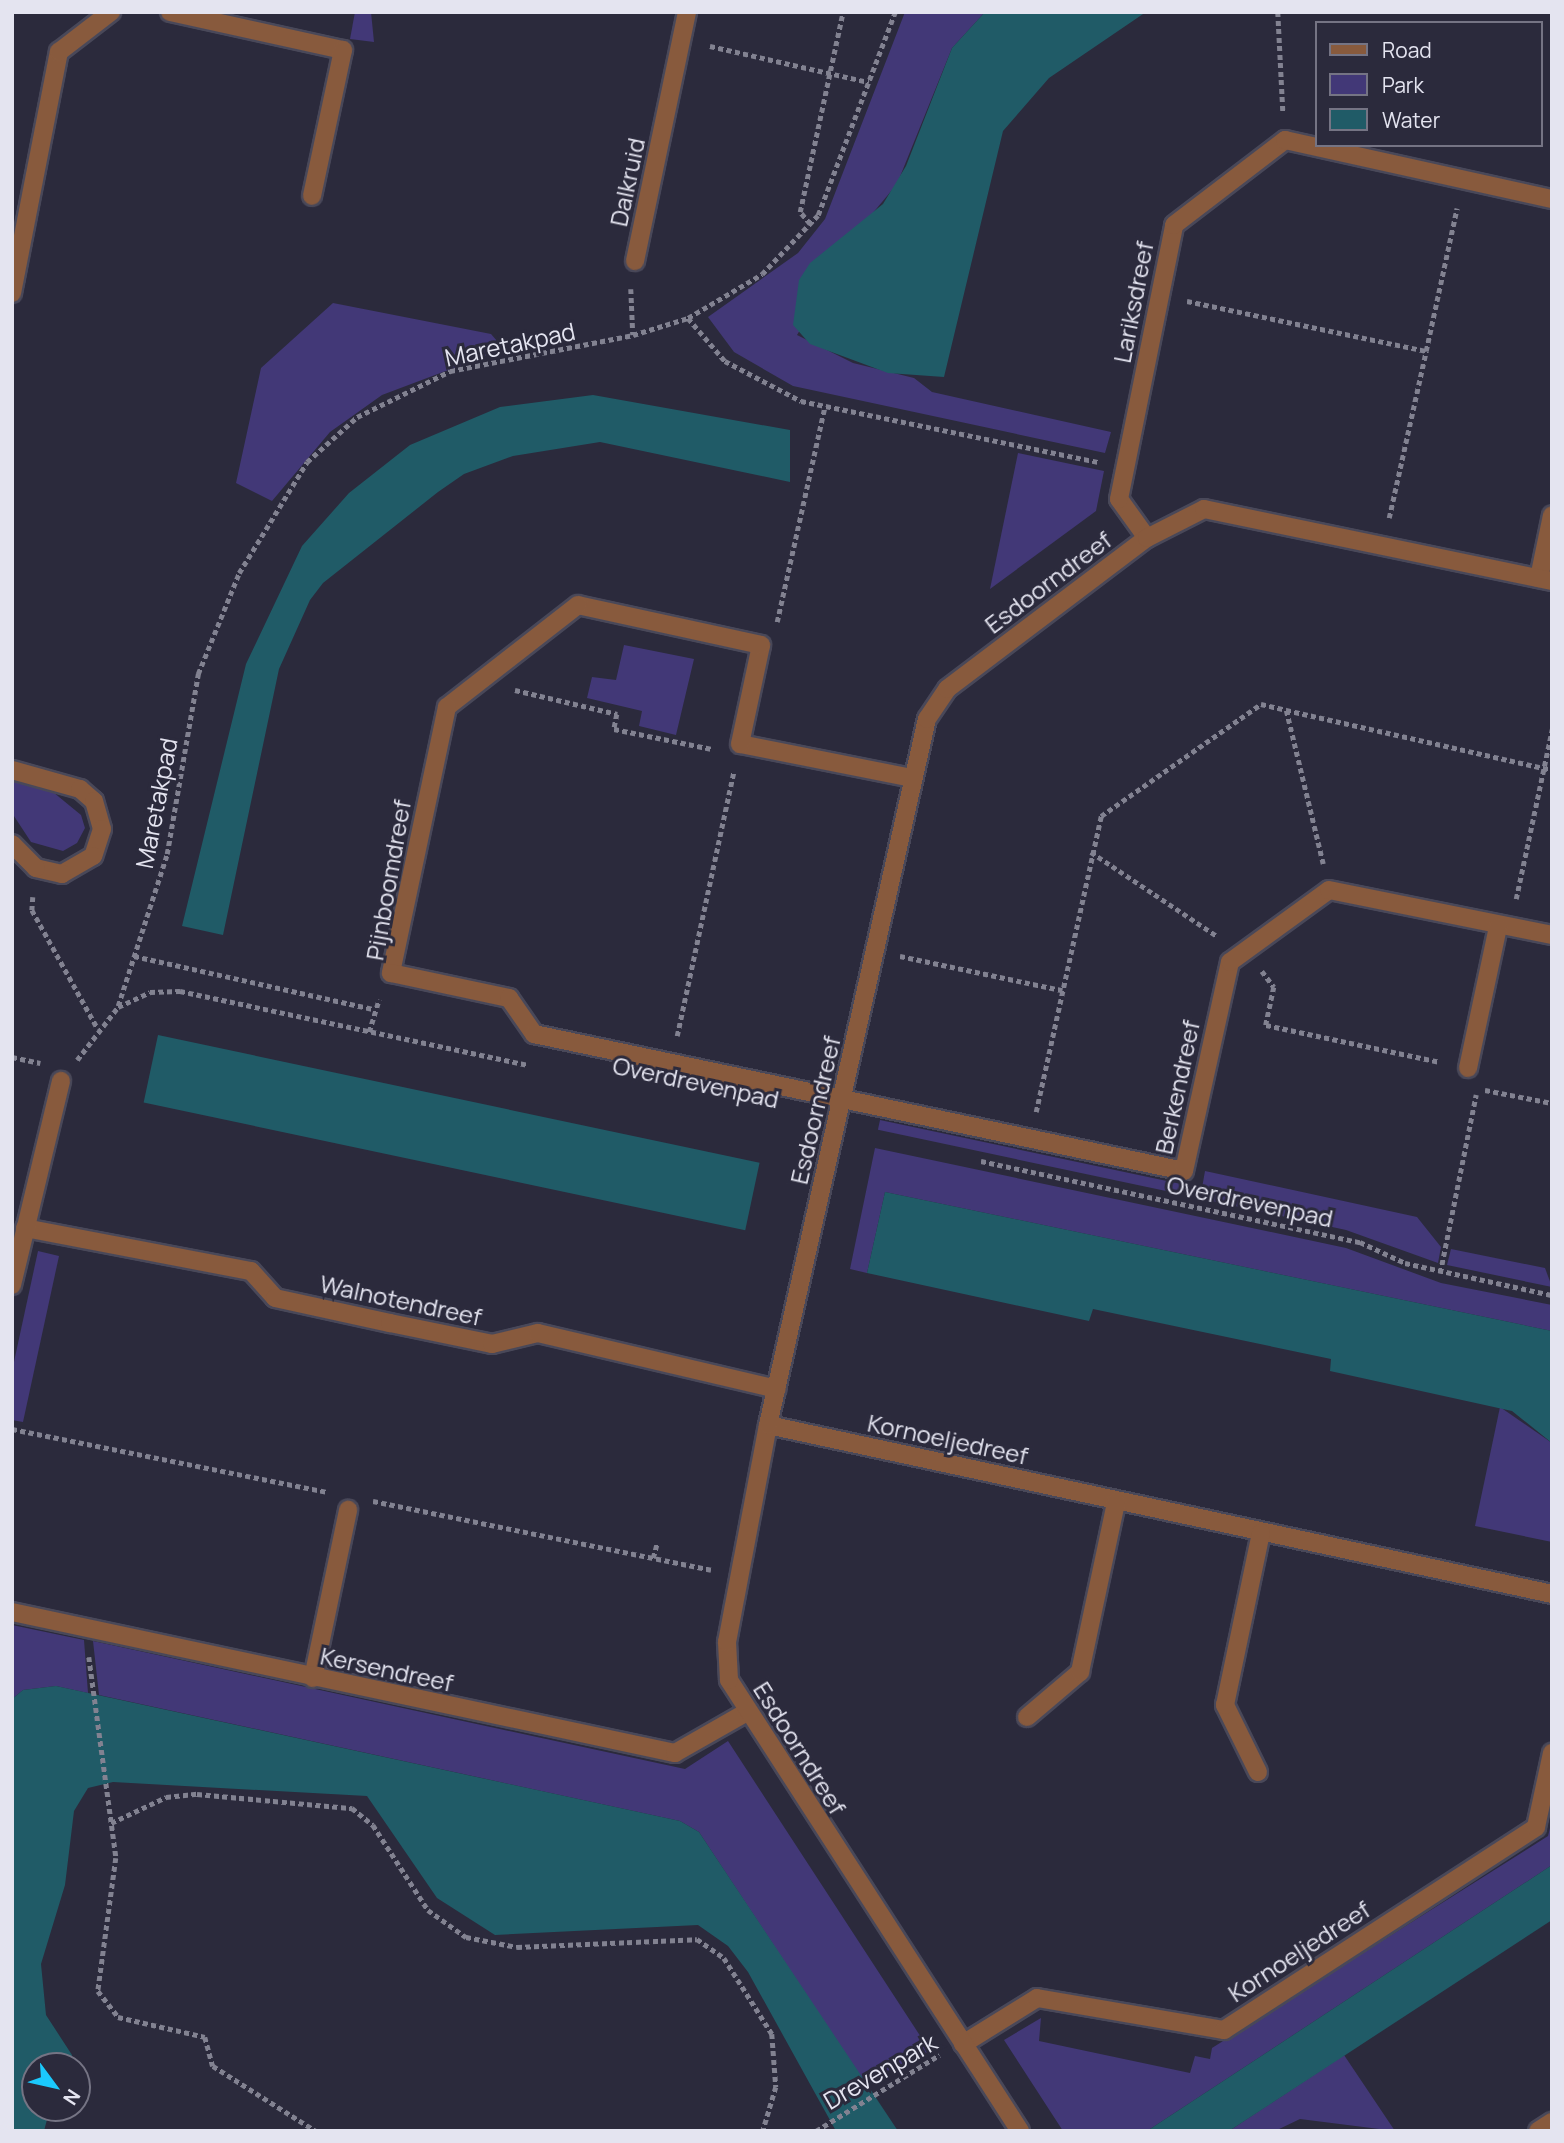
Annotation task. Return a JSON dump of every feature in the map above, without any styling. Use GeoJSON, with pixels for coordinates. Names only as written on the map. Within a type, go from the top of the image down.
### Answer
{"type":"FeatureCollection","features":[{"type":"Feature","properties":{"kind":"street"},"geometry":{"type":"LineString","coordinates":[[12,293],[59,52],[111,12]]}},
{"type":"Feature","properties":{"kind":"street"},"geometry":{"type":"LineString","coordinates":[[170,12],[343,50],[312,196]]}},
{"type":"Feature","properties":{"kind":"street","name":"Dalkruid"},"geometry":{"type":"LineString","coordinates":[[635,261],[687,12]]}},
{"type":"Feature","properties":{"kind":"street"},"geometry":{"type":"LineString","coordinates":[[1286,140],[1316,147]]}},
{"type":"Feature","properties":{"kind":"street","name":"Lariksdreef"},"geometry":{"type":"LineString","coordinates":[[1147,538],[1119,499],[1174,225],[1286,140]]}},
{"type":"Feature","properties":{"kind":"street"},"geometry":{"type":"LineString","coordinates":[[1317,147],[1552,199]]}},
{"type":"Feature","properties":{"kind":"street","name":"Esdoorndreef"},"geometry":{"type":"LineString","coordinates":[[1020,2131],[744,1713],[729,1680],[727,1642],[768,1425],[927,719],[947,688],[1147,538],[1204,509],[1545,579]]}},
{"type":"Feature","properties":{"kind":"street"},"geometry":{"type":"LineString","coordinates":[[1545,579],[1552,515]]}},
{"type":"Feature","properties":{"kind":"street","name":"Pijnboomdreef"},"geometry":{"type":"LineString","coordinates":[[761,645],[578,605],[447,707],[391,973],[509,998],[534,1034],[844,1094]]}},
{"type":"Feature","properties":{"kind":"street"},"geometry":{"type":"LineString","coordinates":[[761,645],[740,744],[912,778]]}},
{"type":"Feature","properties":{"kind":"street"},"geometry":{"type":"LineString","coordinates":[[12,770],[80,789],[101,814],[100,843],[82,867],[62,874],[36,868],[12,844]]}},
{"type":"Feature","properties":{"kind":"street"},"geometry":{"type":"LineString","coordinates":[[1329,890],[1498,927],[1552,935]]}},
{"type":"Feature","properties":{"kind":"street","name":"Berkendreef"},"geometry":{"type":"LineString","coordinates":[[844,1094],[1184,1171],[1230,962],[1329,890]]}},
{"type":"Feature","properties":{"kind":"street"},"geometry":{"type":"LineString","coordinates":[[1468,1068],[1498,927]]}},
{"type":"Feature","properties":{"kind":"street"},"geometry":{"type":"LineString","coordinates":[[12,1285],[62,1075]]}},
{"type":"Feature","properties":{"kind":"street","name":"Walnotendreef"},"geometry":{"type":"LineString","coordinates":[[25,1228],[251,1271],[275,1298],[390,1323],[492,1344],[538,1333],[777,1389]]}},
{"type":"Feature","properties":{"kind":"street","name":"Kornoeljedreef"},"geometry":{"type":"LineString","coordinates":[[768,1425],[1552,1594]]}},
{"type":"Feature","properties":{"kind":"street"},"geometry":{"type":"LineString","coordinates":[[1027,1717],[1080,1672],[1116,1502]]}},
{"type":"Feature","properties":{"kind":"street"},"geometry":{"type":"LineString","coordinates":[[313,1678],[348,1510]]}},
{"type":"Feature","properties":{"kind":"street"},"geometry":{"type":"LineString","coordinates":[[1258,1772],[1224,1705],[1261,1533]]}},
{"type":"Feature","properties":{"kind":"street","name":"Kersendreef"},"geometry":{"type":"LineString","coordinates":[[12,1612],[313,1678],[674,1752],[744,1713]]}},
{"type":"Feature","properties":{"kind":"street","name":"Kornoeljedreef"},"geometry":{"type":"LineString","coordinates":[[962,2044],[1037,1998],[1224,2030],[1535,1827],[1552,1754]]}},
{"type":"Feature","properties":{"kind":"street"},"geometry":{"type":"LineString","coordinates":[[1538,2131],[1552,2122]]}},
{"type":"Feature","properties":{"kind":"path"},"geometry":{"type":"LineString","coordinates":[[810,224],[800,212],[843,12]]}},
{"type":"Feature","properties":{"kind":"path","name":"Maretakpad"},"geometry":{"type":"LineString","coordinates":[[118,1007],[167,854],[198,674],[239,573],[307,462],[357,418],[450,371],[633,335],[688,318],[762,274],[810,224],[834,181],[895,12]]}},
{"type":"Feature","properties":{"kind":"path"},"geometry":{"type":"LineString","coordinates":[[1278,12],[1286,140]]}},
{"type":"Feature","properties":{"kind":"path"},"geometry":{"type":"LineString","coordinates":[[681,40],[869,82]]}},
{"type":"Feature","properties":{"kind":"path"},"geometry":{"type":"LineString","coordinates":[[1384,544],[1464,180]]}},
{"type":"Feature","properties":{"kind":"path","name":"Dalkruid"},"geometry":{"type":"LineString","coordinates":[[633,335],[628,306],[635,261]]}},
{"type":"Feature","properties":{"kind":"path"},"geometry":{"type":"LineString","coordinates":[[1160,296],[1426,351]]}},
{"type":"Feature","properties":{"kind":"path"},"geometry":{"type":"LineString","coordinates":[[688,318],[725,361],[752,380],[825,406],[1125,467]]}},
{"type":"Feature","properties":{"kind":"path"},"geometry":{"type":"LineString","coordinates":[[761,645],[776,628],[825,406]]}},
{"type":"Feature","properties":{"kind":"path"},"geometry":{"type":"LineString","coordinates":[[480,681],[617,714],[614,729],[724,751],[740,744]]}},
{"type":"Feature","properties":{"kind":"path"},"geometry":{"type":"LineString","coordinates":[[1031,1136],[1101,816],[1261,704],[1552,770]]}},
{"type":"Feature","properties":{"kind":"path"},"geometry":{"type":"LineString","coordinates":[[1286,710],[1329,890]]}},
{"type":"Feature","properties":{"kind":"path"},"geometry":{"type":"LineString","coordinates":[[1498,927],[1516,904],[1552,729]]}},
{"type":"Feature","properties":{"kind":"path"},"geometry":{"type":"LineString","coordinates":[[672,1060],[740,744]]}},
{"type":"Feature","properties":{"kind":"path"},"geometry":{"type":"LineString","coordinates":[[1091,852],[1242,953],[1273,987],[1266,1026],[1468,1068]]}},
{"type":"Feature","properties":{"kind":"path"},"geometry":{"type":"LineString","coordinates":[[36,868],[32,910],[98,1029]]}},
{"type":"Feature","properties":{"kind":"path"},"geometry":{"type":"LineString","coordinates":[[876,951],[1062,989]]}},
{"type":"Feature","properties":{"kind":"path"},"geometry":{"type":"LineString","coordinates":[[134,956],[374,1009]]}},
{"type":"Feature","properties":{"kind":"path"},"geometry":{"type":"LineString","coordinates":[[62,1075],[118,1007],[150,992],[180,991],[540,1068]]}},
{"type":"Feature","properties":{"kind":"path"},"geometry":{"type":"LineString","coordinates":[[1440,1273],[1477,1088],[1552,1103]]}},
{"type":"Feature","properties":{"kind":"path","name":"Overdrevenpad"},"geometry":{"type":"LineString","coordinates":[[971,1159],[1360,1242],[1440,1273],[1552,1295]]}},
{"type":"Feature","properties":{"kind":"path"},"geometry":{"type":"LineString","coordinates":[[653,1558],[657,1543]]}},
{"type":"Feature","properties":{"kind":"path"},"geometry":{"type":"LineString","coordinates":[[92,1678],[111,1823],[114,1887],[95,1977],[98,1991],[118,2017],[205,2037],[213,2066],[315,2130]]}},
{"type":"Feature","properties":{"kind":"path"},"geometry":{"type":"LineString","coordinates":[[111,1823],[166,1797],[197,1794],[352,1808],[373,1825],[428,1910],[467,1937],[517,1947],[696,1939],[724,1958],[772,2034],[776,2087],[763,2131]]}},
{"type":"Feature","properties":{"kind":"path","name":"Drevenpark"},"geometry":{"type":"LineString","coordinates":[[818,2129],[881,2085],[962,2044]]}},
{"type":"Feature","properties":{"kind":"green space"},"geometry":{"type":"Polygon","coordinates":[[[355,12],[371,12],[374,42],[350,39],[355,12]]]}},
{"type":"Feature","properties":{"kind":"green space"},"geometry":{"type":"Polygon","coordinates":[[[905,12],[985,12],[952,48],[897,184],[867,220],[797,335],[853,363],[914,378],[932,392],[1111,432],[1105,453],[793,386],[734,352],[708,317],[798,253],[825,219],[905,12]]]}},
{"type":"Feature","properties":{"kind":"green space"},"geometry":{"type":"Polygon","coordinates":[[[333,303],[491,334],[504,349],[382,395],[330,432],[272,501],[236,483],[261,368],[333,303]]]}},
{"type":"Feature","properties":{"kind":"green space"},"geometry":{"type":"Polygon","coordinates":[[[1018,453],[1104,471],[1096,511],[990,589],[1018,453]]]}},
{"type":"Feature","properties":{"kind":"green space"},"geometry":{"type":"Polygon","coordinates":[[[624,645],[694,659],[676,735],[639,726],[642,711],[587,698],[592,677],[616,680],[624,645]]]}},
{"type":"Feature","properties":{"kind":"green space"},"geometry":{"type":"Polygon","coordinates":[[[12,781],[53,792],[81,815],[85,828],[77,843],[63,851],[31,842],[12,813],[12,781]]]}},
{"type":"Feature","properties":{"kind":"green space"},"geometry":{"type":"Polygon","coordinates":[[[880,1120],[1182,1184],[1180,1194],[878,1130],[880,1120]]]}},
{"type":"Feature","properties":{"kind":"green space"},"geometry":{"type":"Polygon","coordinates":[[[875,1148],[1346,1248],[1441,1283],[1552,1305],[1552,1331],[885,1192],[867,1273],[850,1269],[875,1148]]]}},
{"type":"Feature","properties":{"kind":"green space"},"geometry":{"type":"Polygon","coordinates":[[[1205,1171],[1417,1217],[1441,1247],[1438,1263],[1346,1230],[1189,1196],[1192,1186],[1202,1188],[1205,1171]]]}},
{"type":"Feature","properties":{"kind":"green space"},"geometry":{"type":"Polygon","coordinates":[[[1451,1249],[1545,1268],[1552,1287],[1447,1265],[1451,1249]]]}},
{"type":"Feature","properties":{"kind":"green space"},"geometry":{"type":"Polygon","coordinates":[[[38,1251],[59,1256],[23,1422],[12,1420],[12,1371],[38,1251]]]}},
{"type":"Feature","properties":{"kind":"green space"},"geometry":{"type":"Polygon","coordinates":[[[1500,1407],[1552,1443],[1552,1542],[1475,1526],[1500,1407]]]}},
{"type":"Feature","properties":{"kind":"green space"},"geometry":{"type":"Polygon","coordinates":[[[12,1625],[84,1640],[88,1693],[56,1686],[23,1690],[12,1699],[12,1625]]]}},
{"type":"Feature","properties":{"kind":"green space"},"geometry":{"type":"Polygon","coordinates":[[[93,1641],[685,1769],[728,1741],[930,2051],[864,2082],[699,1832],[680,1821],[99,1695],[93,1641]]]}},
{"type":"Feature","properties":{"kind":"green space"},"geometry":{"type":"Polygon","coordinates":[[[1552,1820],[1552,1865],[1147,2131],[1063,2131],[1004,2040],[1041,2018],[1039,2041],[1190,2073],[1195,2056],[1210,2059],[1212,2048],[1548,1836],[1552,1820]]]}},
{"type":"Feature","properties":{"kind":"green space"},"geometry":{"type":"Polygon","coordinates":[[[1344,2055],[1395,2131],[1300,2119],[1275,2131],[1229,2131],[1344,2055]]]}},
{"type":"Feature","properties":{"kind":"water"},"geometry":{"type":"Polygon","coordinates":[[[985,12],[1146,12],[1049,78],[1003,131],[944,377],[888,373],[810,344],[793,325],[799,280],[810,263],[883,204],[906,166],[952,48],[985,12]]]}},
{"type":"Feature","properties":{"kind":"water"},"geometry":{"type":"Polygon","coordinates":[[[593,395],[790,430],[790,482],[600,442],[513,456],[464,474],[438,492],[323,583],[310,600],[279,669],[223,935],[182,926],[246,664],[302,546],[349,493],[410,445],[500,407],[593,395]]]}},
{"type":"Feature","properties":{"kind":"water"},"geometry":{"type":"Polygon","coordinates":[[[158,1035],[760,1163],[745,1230],[144,1102],[158,1035]]]}},
{"type":"Feature","properties":{"kind":"water"},"geometry":{"type":"Polygon","coordinates":[[[885,1192],[1552,1331],[1552,1443],[1512,1411],[1330,1371],[1331,1359],[1093,1309],[1089,1321],[867,1273],[885,1192]]]}},
{"type":"Feature","properties":{"kind":"water"},"geometry":{"type":"Polygon","coordinates":[[[56,1686],[680,1821],[699,1832],[898,2131],[836,2131],[748,1972],[728,1946],[698,1925],[495,1935],[437,1898],[367,1796],[113,1782],[88,1788],[74,1811],[65,1885],[41,1964],[46,2015],[70,2052],[21,2052],[21,2122],[46,2122],[44,2131],[12,2131],[12,1699],[23,1690],[56,1686]]]}},
{"type":"Feature","properties":{"kind":"water"},"geometry":{"type":"Polygon","coordinates":[[[1552,1865],[1552,1920],[1229,2131],[1147,2131],[1552,1865]]]}}]}
